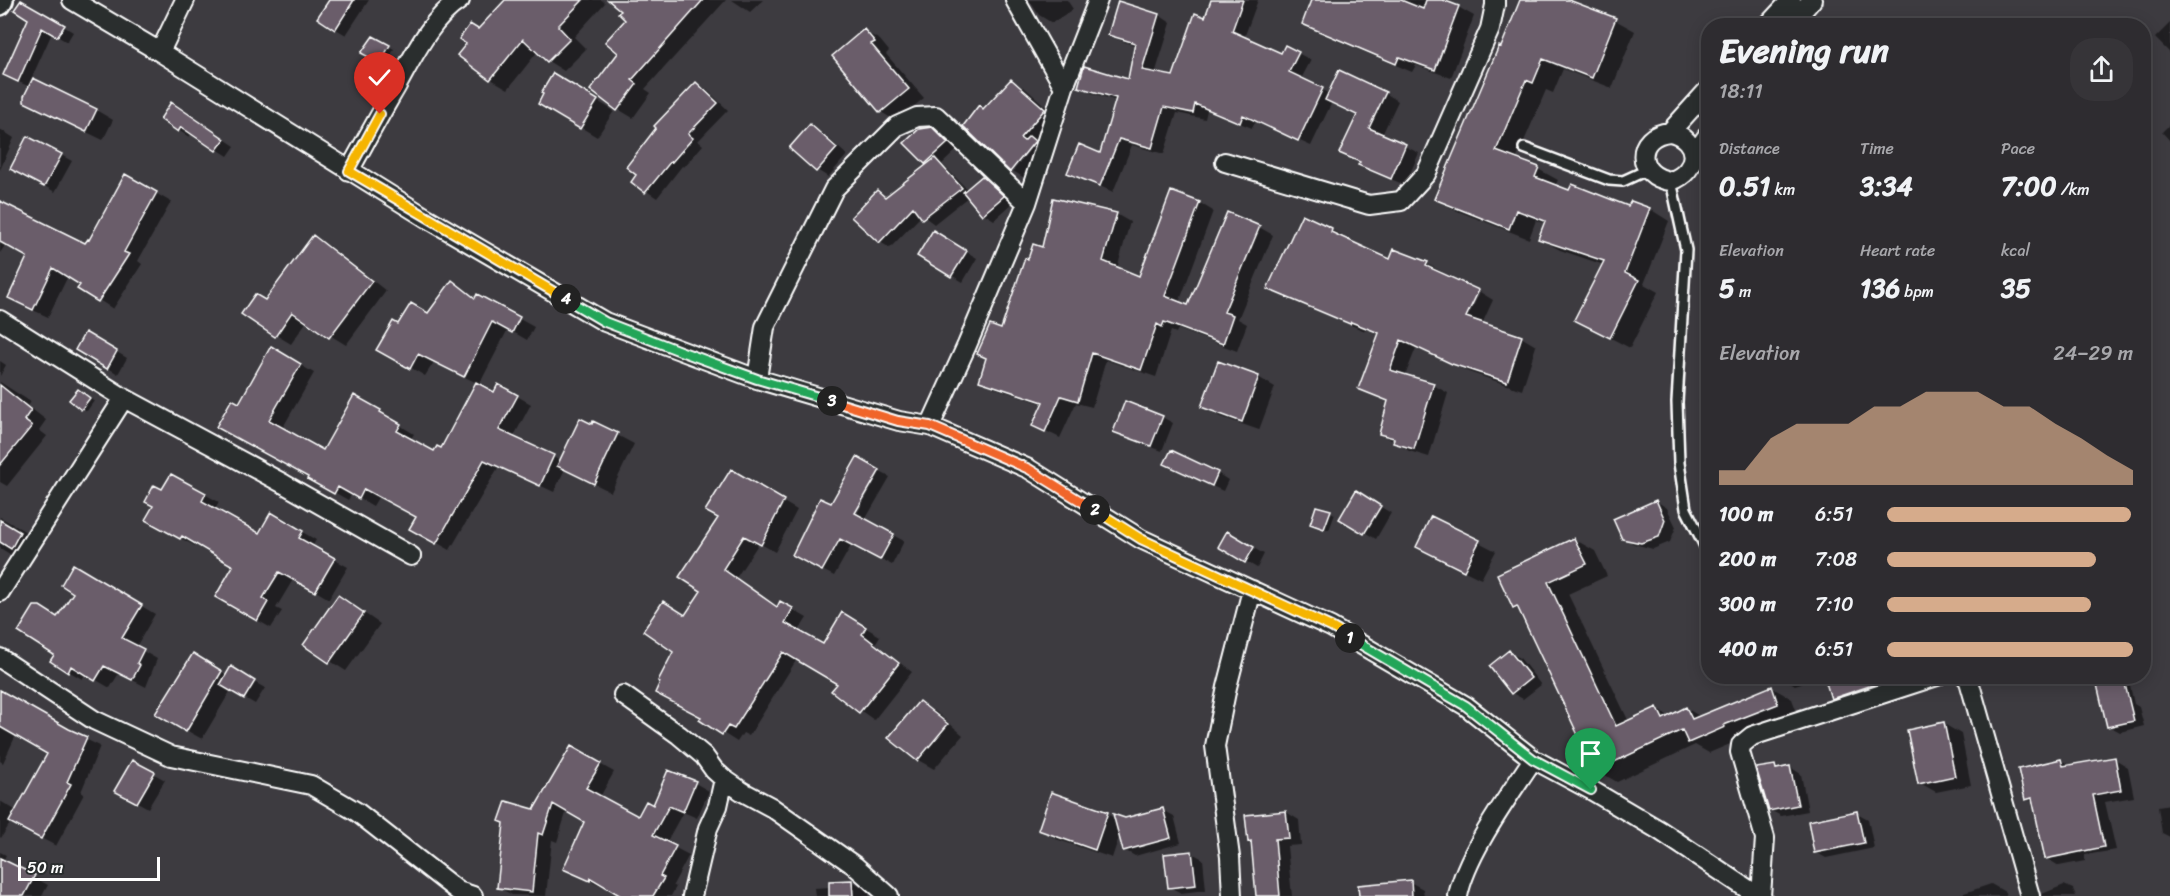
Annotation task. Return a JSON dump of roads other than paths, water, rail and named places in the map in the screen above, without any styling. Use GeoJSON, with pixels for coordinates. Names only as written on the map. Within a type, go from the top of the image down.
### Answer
{"type":"FeatureCollection","features":[{"type":"Feature","properties":{"kind":"street"},"geometry":{"type":"LineString","coordinates":[[0,4],[2,0]]}},
{"type":"Feature","properties":{"kind":"street"},"geometry":{"type":"LineString","coordinates":[[72,0],[160,52],[349,171],[605,322],[757,379],[898,421],[930,426],[1029,469],[1141,539],[1331,627],[1466,706],[1533,759],[1659,830],[1760,896],[1765,838],[1740,752],[1741,745],[1752,736],[1912,684]]}},
{"type":"Feature","properties":{"kind":"street"},"geometry":{"type":"LineString","coordinates":[[160,52],[185,0]]}},
{"type":"Feature","properties":{"kind":"street"},"geometry":{"type":"LineString","coordinates":[[349,171],[412,58],[439,18],[450,6],[460,0]]}},
{"type":"Feature","properties":{"kind":"street"},"geometry":{"type":"LineString","coordinates":[[1015,0],[1064,87]]}},
{"type":"Feature","properties":{"kind":"street"},"geometry":{"type":"LineString","coordinates":[[930,426],[1027,202],[1064,87],[1098,0]]}},
{"type":"Feature","properties":{"kind":"street"},"geometry":{"type":"LineString","coordinates":[[1225,162],[1369,205],[1401,201],[1426,174],[1490,29],[1496,5],[1495,0]]}},
{"type":"Feature","properties":{"kind":"street"},"geometry":{"type":"LineString","coordinates":[[1774,18],[1791,0]]}},
{"type":"Feature","properties":{"kind":"street"},"geometry":{"type":"LineString","coordinates":[[1796,18],[1812,0]]}},
{"type":"Feature","properties":{"kind":"street"},"geometry":{"type":"LineString","coordinates":[[1670,132],[1701,98]]}},
{"type":"Feature","properties":{"kind":"street"},"geometry":{"type":"LineString","coordinates":[[757,379],[765,327],[834,189],[897,126],[918,117],[936,116],[1027,202]]}},
{"type":"Feature","properties":{"kind":"street"},"geometry":{"type":"LineString","coordinates":[[1693,156],[1686,139],[1670,132],[1652,137],[1643,152],[1647,170],[1653,176],[1671,181],[1687,173],[1693,156],[1701,145]]}},
{"type":"Feature","properties":{"kind":"street"},"geometry":{"type":"LineString","coordinates":[[0,320],[124,398],[284,484],[411,556]]}},
{"type":"Feature","properties":{"kind":"street"},"geometry":{"type":"LineString","coordinates":[[0,592],[124,398]]}},
{"type":"Feature","properties":{"kind":"street"},"geometry":{"type":"LineString","coordinates":[[1232,896],[1230,857],[1215,746],[1227,687],[1252,590]]}},
{"type":"Feature","properties":{"kind":"street"},"geometry":{"type":"LineString","coordinates":[[0,658],[94,720],[171,756],[311,785],[357,812],[458,891],[472,896]]}},
{"type":"Feature","properties":{"kind":"street"},"geometry":{"type":"LineString","coordinates":[[1970,684],[2030,896]]}},
{"type":"Feature","properties":{"kind":"street"},"geometry":{"type":"LineString","coordinates":[[623,695],[679,735],[704,756],[724,779],[771,807],[855,866],[889,896]]}},
{"type":"Feature","properties":{"kind":"street"},"geometry":{"type":"LineString","coordinates":[[1458,896],[1461,879],[1476,850],[1533,759]]}},
{"type":"Feature","properties":{"kind":"street"},"geometry":{"type":"LineString","coordinates":[[692,896],[708,828],[718,806],[724,779]]}},
{"type":"Feature","properties":{"kind":"lane"},"geometry":{"type":"LineString","coordinates":[[1524,148],[1609,180],[1623,181],[1647,170]]}},
{"type":"Feature","properties":{"kind":"lane"},"geometry":{"type":"LineString","coordinates":[[1671,181],[1686,250],[1677,402],[1679,463],[1686,509],[1701,538]]}}]}
